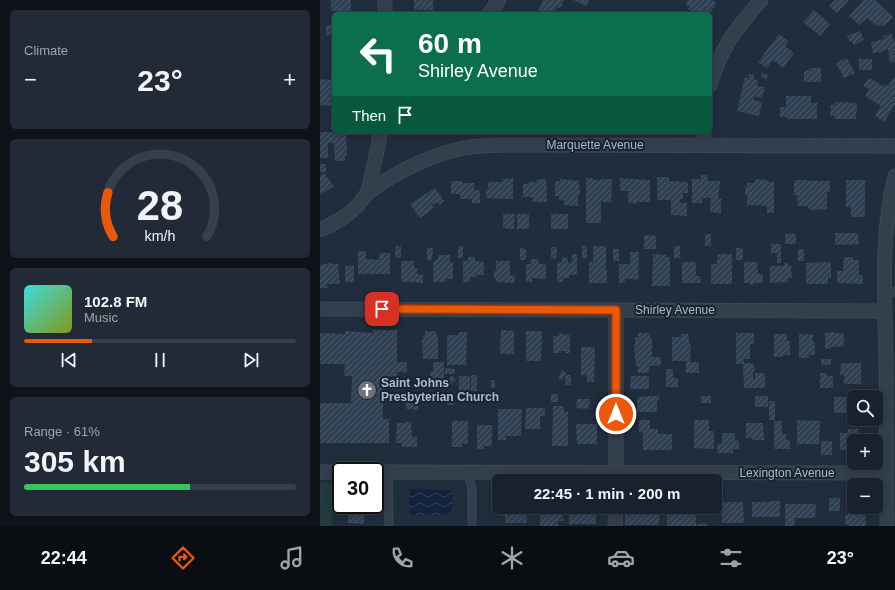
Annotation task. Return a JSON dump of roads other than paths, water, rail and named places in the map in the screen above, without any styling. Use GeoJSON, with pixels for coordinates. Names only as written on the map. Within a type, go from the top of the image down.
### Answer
{"type":"FeatureCollection","features":[{"type":"Feature","properties":{"kind":"street"},"geometry":{"type":"LineString","coordinates":[[385,0],[385,12]]}},
{"type":"Feature","properties":{"kind":"street"},"geometry":{"type":"LineString","coordinates":[[490,12],[499,0]]}},
{"type":"Feature","properties":{"kind":"street"},"geometry":{"type":"LineString","coordinates":[[712,78],[724,48],[736,30],[761,0]]}},
{"type":"Feature","properties":{"kind":"street"},"geometry":{"type":"LineString","coordinates":[[368,192],[380,134]]}},
{"type":"Feature","properties":{"kind":"street"},"geometry":{"type":"LineString","coordinates":[[703,145],[704,134]]}},
{"type":"Feature","properties":{"kind":"street","name":"Marquette Avenue"},"geometry":{"type":"LineString","coordinates":[[320,230],[342,219],[357,206],[368,192],[401,172],[426,160],[465,148],[512,145],[895,146]]}},
{"type":"Feature","properties":{"kind":"street"},"geometry":{"type":"LineString","coordinates":[[887,526],[887,315],[890,292],[885,246],[887,220],[895,176]]}},
{"type":"Feature","properties":{"kind":"street","name":"Shirley Avenue"},"geometry":{"type":"LineString","coordinates":[[320,309],[616,310],[887,315]]}},
{"type":"Feature","properties":{"kind":"street"},"geometry":{"type":"LineString","coordinates":[[616,310],[616,474]]}},
{"type":"Feature","properties":{"kind":"street"},"geometry":{"type":"LineString","coordinates":[[320,472],[332,472]]}},
{"type":"Feature","properties":{"kind":"street","name":"Lexington Avenue"},"geometry":{"type":"LineString","coordinates":[[384,472],[505,474]]}},
{"type":"Feature","properties":{"kind":"street","name":"Lexington Avenue"},"geometry":{"type":"LineString","coordinates":[[722,475],[886,473]]}},
{"type":"Feature","properties":{"kind":"street"},"geometry":{"type":"LineString","coordinates":[[616,514],[616,526]]}},
{"type":"Feature","properties":{"kind":"lane"},"geometry":{"type":"LineString","coordinates":[[468,473],[472,489],[472,526]]}},
{"type":"Feature","properties":{"kind":"lane"},"geometry":{"type":"LineString","coordinates":[[384,495],[388,526]]}},
{"type":"Feature","properties":{"kind":"water"},"geometry":{"type":"Polygon","coordinates":[[[411,489],[450,490],[452,492],[452,513],[450,515],[411,515],[409,513],[409,491],[411,489]]]}},
{"type":"Feature","properties":{"kind":"place","name":"Saint Johns Presbyterian Church"},"geometry":{"type":"Point","coordinates":[367,390]}}]}
